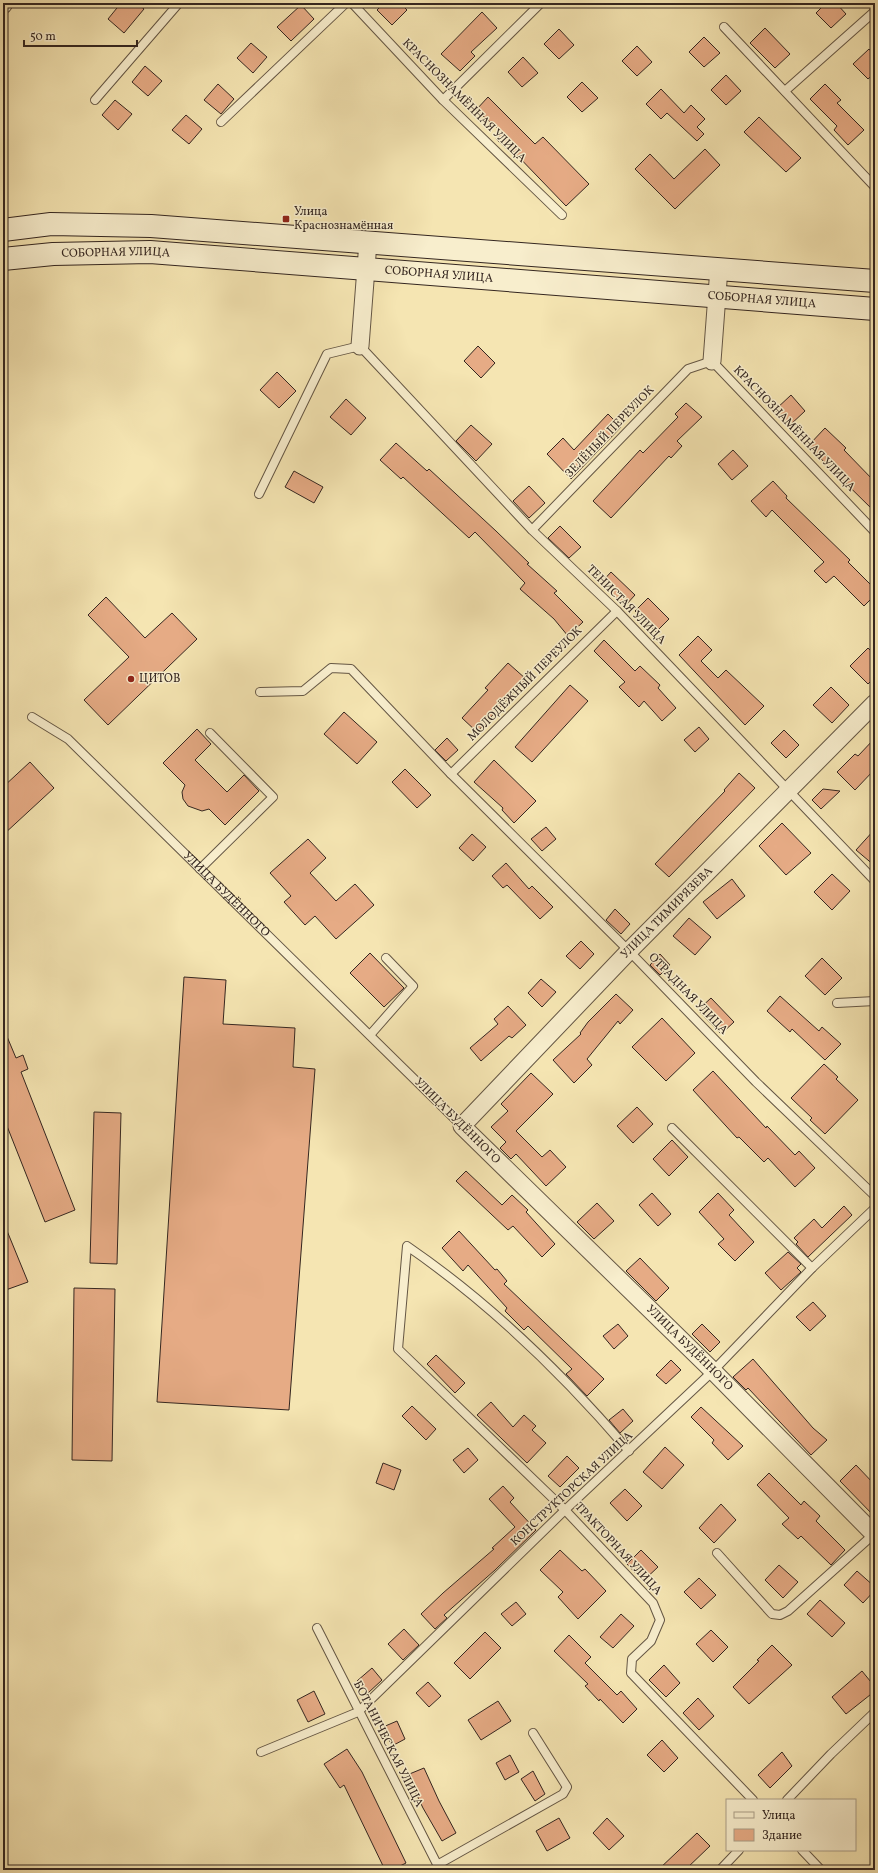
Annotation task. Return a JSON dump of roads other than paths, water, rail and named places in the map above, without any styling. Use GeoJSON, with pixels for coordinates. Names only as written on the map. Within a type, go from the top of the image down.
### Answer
{"type":"FeatureCollection","features":[{"type":"Feature","properties":{"kind":"street"},"geometry":{"type":"LineString","coordinates":[[3,230],[52,224],[109,224],[719,268],[875,281]]}},
{"type":"Feature","properties":{"kind":"street"},"geometry":{"type":"LineString","coordinates":[[360,346],[368,242]]}},
{"type":"Feature","properties":{"kind":"street","name":"СОБОРНАЯ УЛИЦА"},"geometry":{"type":"LineString","coordinates":[[3,259],[53,254],[150,252],[875,309]]}},
{"type":"Feature","properties":{"kind":"street"},"geometry":{"type":"LineString","coordinates":[[712,361],[719,268]]}},
{"type":"Feature","properties":{"kind":"street","name":"УЛИЦА ТИМИРЯЗЕВА"},"geometry":{"type":"LineString","coordinates":[[462,1126],[629,952],[875,703]]}},
{"type":"Feature","properties":{"kind":"street","name":"УЛИЦА БУДЁННОГО"},"geometry":{"type":"LineString","coordinates":[[462,1126],[713,1372],[875,1535]]}},
{"type":"Feature","properties":{"kind":"lane"},"geometry":{"type":"LineString","coordinates":[[95,100],[179,3]]}},
{"type":"Feature","properties":{"kind":"lane"},"geometry":{"type":"LineString","coordinates":[[221,122],[346,3]]}},
{"type":"Feature","properties":{"kind":"lane","name":"КРАСНОЗНАМЁННАЯ УЛИЦА"},"geometry":{"type":"LineString","coordinates":[[352,3],[443,100],[562,215]]}},
{"type":"Feature","properties":{"kind":"lane"},"geometry":{"type":"LineString","coordinates":[[443,100],[541,3]]}},
{"type":"Feature","properties":{"kind":"lane"},"geometry":{"type":"LineString","coordinates":[[786,91],[875,11]]}},
{"type":"Feature","properties":{"kind":"lane"},"geometry":{"type":"LineString","coordinates":[[724,27],[875,186]]}},
{"type":"Feature","properties":{"kind":"lane"},"geometry":{"type":"LineString","coordinates":[[259,494],[327,354],[360,346]]}},
{"type":"Feature","properties":{"kind":"lane","name":"ТЕНИСТАЯ УЛИЦА"},"geometry":{"type":"LineString","coordinates":[[360,346],[532,530],[617,611],[789,789],[875,881]]}},
{"type":"Feature","properties":{"kind":"lane","name":"КРАСНОЗНАМЁННАЯ УЛИЦА"},"geometry":{"type":"LineString","coordinates":[[712,361],[875,532]]}},
{"type":"Feature","properties":{"kind":"lane","name":"ЗЕЛЁНЫЙ ПЕРЕУЛОК"},"geometry":{"type":"LineString","coordinates":[[532,530],[688,369],[712,361]]}},
{"type":"Feature","properties":{"kind":"lane","name":"МОЛОДЁЖНЫЙ ПЕРЕУЛОК"},"geometry":{"type":"LineString","coordinates":[[451,774],[617,611]]}},
{"type":"Feature","properties":{"kind":"lane","name":"ОТРАДНАЯ УЛИЦА"},"geometry":{"type":"LineString","coordinates":[[260,692],[303,691],[332,668],[351,669],[451,774],[629,952],[756,1082],[875,1196]]}},
{"type":"Feature","properties":{"kind":"lane","name":"УЛИЦА БУДЁННОГО"},"geometry":{"type":"LineString","coordinates":[[32,717],[68,739],[462,1126]]}},
{"type":"Feature","properties":{"kind":"lane"},"geometry":{"type":"LineString","coordinates":[[200,868],[273,797],[210,733]]}},
{"type":"Feature","properties":{"kind":"lane"},"geometry":{"type":"LineString","coordinates":[[370,1035],[413,986],[386,958]]}},
{"type":"Feature","properties":{"kind":"lane"},"geometry":{"type":"LineString","coordinates":[[836,1003],[875,1001]]}},
{"type":"Feature","properties":{"kind":"lane"},"geometry":{"type":"LineString","coordinates":[[672,1128],[812,1268]]}},
{"type":"Feature","properties":{"kind":"lane","name":"КОНСТРУКТОРСКАЯ УЛИЦА"},"geometry":{"type":"LineString","coordinates":[[261,1752],[358,1712],[565,1510],[713,1372],[812,1268],[875,1208]]}},
{"type":"Feature","properties":{"kind":"lane","name":"ТРАКТОРНАЯ УЛИЦА"},"geometry":{"type":"LineString","coordinates":[[629,1451],[598,1414],[544,1359],[448,1274],[407,1246],[398,1349],[565,1510],[653,1603],[660,1620],[651,1641],[632,1659],[631,1673],[752,1799]]}},
{"type":"Feature","properties":{"kind":"lane"},"geometry":{"type":"LineString","coordinates":[[717,1554],[772,1614],[780,1615],[788,1611],[875,1535]]}},
{"type":"Feature","properties":{"kind":"lane","name":"БОТАНИЧЕСКАЯ УЛИЦА"},"geometry":{"type":"LineString","coordinates":[[316,1628],[439,1868]]}},
{"type":"Feature","properties":{"kind":"lane"},"geometry":{"type":"LineString","coordinates":[[788,1799],[831,1754],[875,1712]]}},
{"type":"Feature","properties":{"kind":"lane"},"geometry":{"type":"LineString","coordinates":[[439,1868],[563,1794],[567,1787],[533,1733]]}},
{"type":"Feature","properties":{"kind":"lane"},"geometry":{"type":"LineString","coordinates":[[720,1870],[738,1851]]}},
{"type":"Feature","properties":{"kind":"lane"},"geometry":{"type":"LineString","coordinates":[[803,1851],[821,1870]]}},
{"type":"Feature","properties":{"kind":"place","name":"Улица Краснознамённая"},"geometry":{"type":"Point","coordinates":[286,219]}},
{"type":"Feature","properties":{"kind":"place","name":"ЦИТОВ"},"geometry":{"type":"Point","coordinates":[131,679]}}]}
